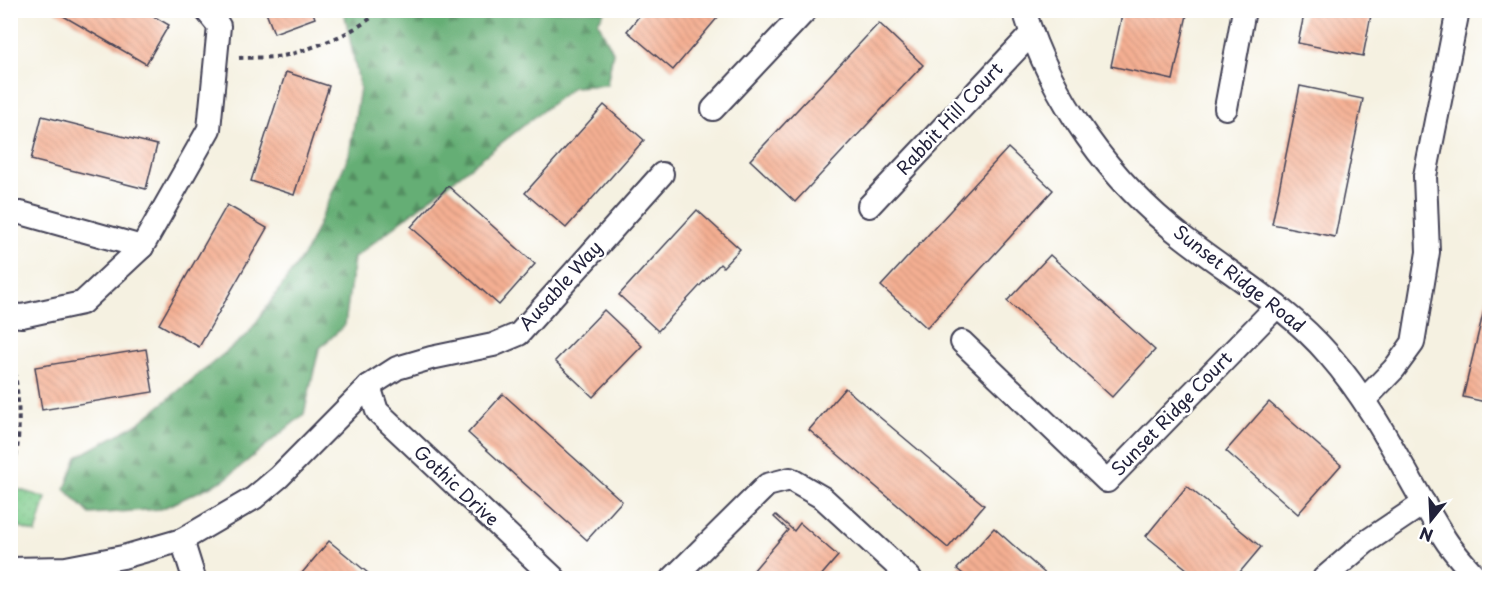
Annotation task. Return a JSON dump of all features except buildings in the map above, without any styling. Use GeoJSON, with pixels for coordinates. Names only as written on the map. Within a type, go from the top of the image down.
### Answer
{"type":"FeatureCollection","features":[{"type":"Feature","properties":{"kind":"street"},"geometry":{"type":"LineString","coordinates":[[10,315],[22,316],[82,303],[142,247],[209,129],[219,26],[206,10]]}},
{"type":"Feature","properties":{"kind":"street"},"geometry":{"type":"LineString","coordinates":[[713,109],[806,10]]}},
{"type":"Feature","properties":{"kind":"street","name":"Sunset Ridge Road"},"geometry":{"type":"LineString","coordinates":[[1024,10],[1048,71],[1073,114],[1111,169],[1150,210],[1184,238],[1277,306],[1329,354],[1364,400],[1390,440],[1447,542],[1476,579]]}},
{"type":"Feature","properties":{"kind":"street"},"geometry":{"type":"LineString","coordinates":[[1226,108],[1244,10]]}},
{"type":"Feature","properties":{"kind":"street"},"geometry":{"type":"LineString","coordinates":[[1364,400],[1394,369],[1413,343],[1428,252],[1425,176],[1458,10]]}},
{"type":"Feature","properties":{"kind":"street","name":"Rabbit Hill Court"},"geometry":{"type":"LineString","coordinates":[[869,206],[1032,33]]}},
{"type":"Feature","properties":{"kind":"street","name":"Ausable Way"},"geometry":{"type":"LineString","coordinates":[[10,569],[66,568],[182,540],[254,498],[279,477],[369,386],[397,368],[431,358],[494,345],[519,334],[662,174]]}},
{"type":"Feature","properties":{"kind":"street"},"geometry":{"type":"LineString","coordinates":[[10,214],[21,213],[142,247]]}},
{"type":"Feature","properties":{"kind":"street","name":"Sunset Ridge Court"},"geometry":{"type":"LineString","coordinates":[[962,342],[1107,482],[1277,306]]}},
{"type":"Feature","properties":{"kind":"street","name":"Gothic Drive"},"geometry":{"type":"LineString","coordinates":[[369,386],[376,411],[554,579]]}},
{"type":"Feature","properties":{"kind":"street"},"geometry":{"type":"LineString","coordinates":[[673,579],[767,485],[790,479],[823,498],[910,579]]}},
{"type":"Feature","properties":{"kind":"street"},"geometry":{"type":"LineString","coordinates":[[1324,579],[1366,542],[1424,504]]}},
{"type":"Feature","properties":{"kind":"street"},"geometry":{"type":"LineString","coordinates":[[182,540],[194,579]]}},
{"type":"Feature","properties":{"kind":"path"},"geometry":{"type":"LineString","coordinates":[[216,60],[289,55],[340,35],[374,16],[380,10]]}},
{"type":"Feature","properties":{"kind":"path"},"geometry":{"type":"LineString","coordinates":[[10,345],[17,378],[18,442],[10,482]]}},
{"type":"Feature","properties":{"kind":"green space"},"geometry":{"type":"Polygon","coordinates":[[[344,11],[605,11],[598,22],[613,52],[607,85],[573,87],[354,258],[345,325],[319,349],[304,414],[224,480],[161,509],[90,514],[65,489],[77,457],[139,423],[248,334],[307,250],[349,155],[360,88],[344,11]]]}},
{"type":"Feature","properties":{"kind":"green space"},"geometry":{"type":"Polygon","coordinates":[[[14,488],[46,498],[36,533],[11,525],[11,498],[14,488]]]}}]}
